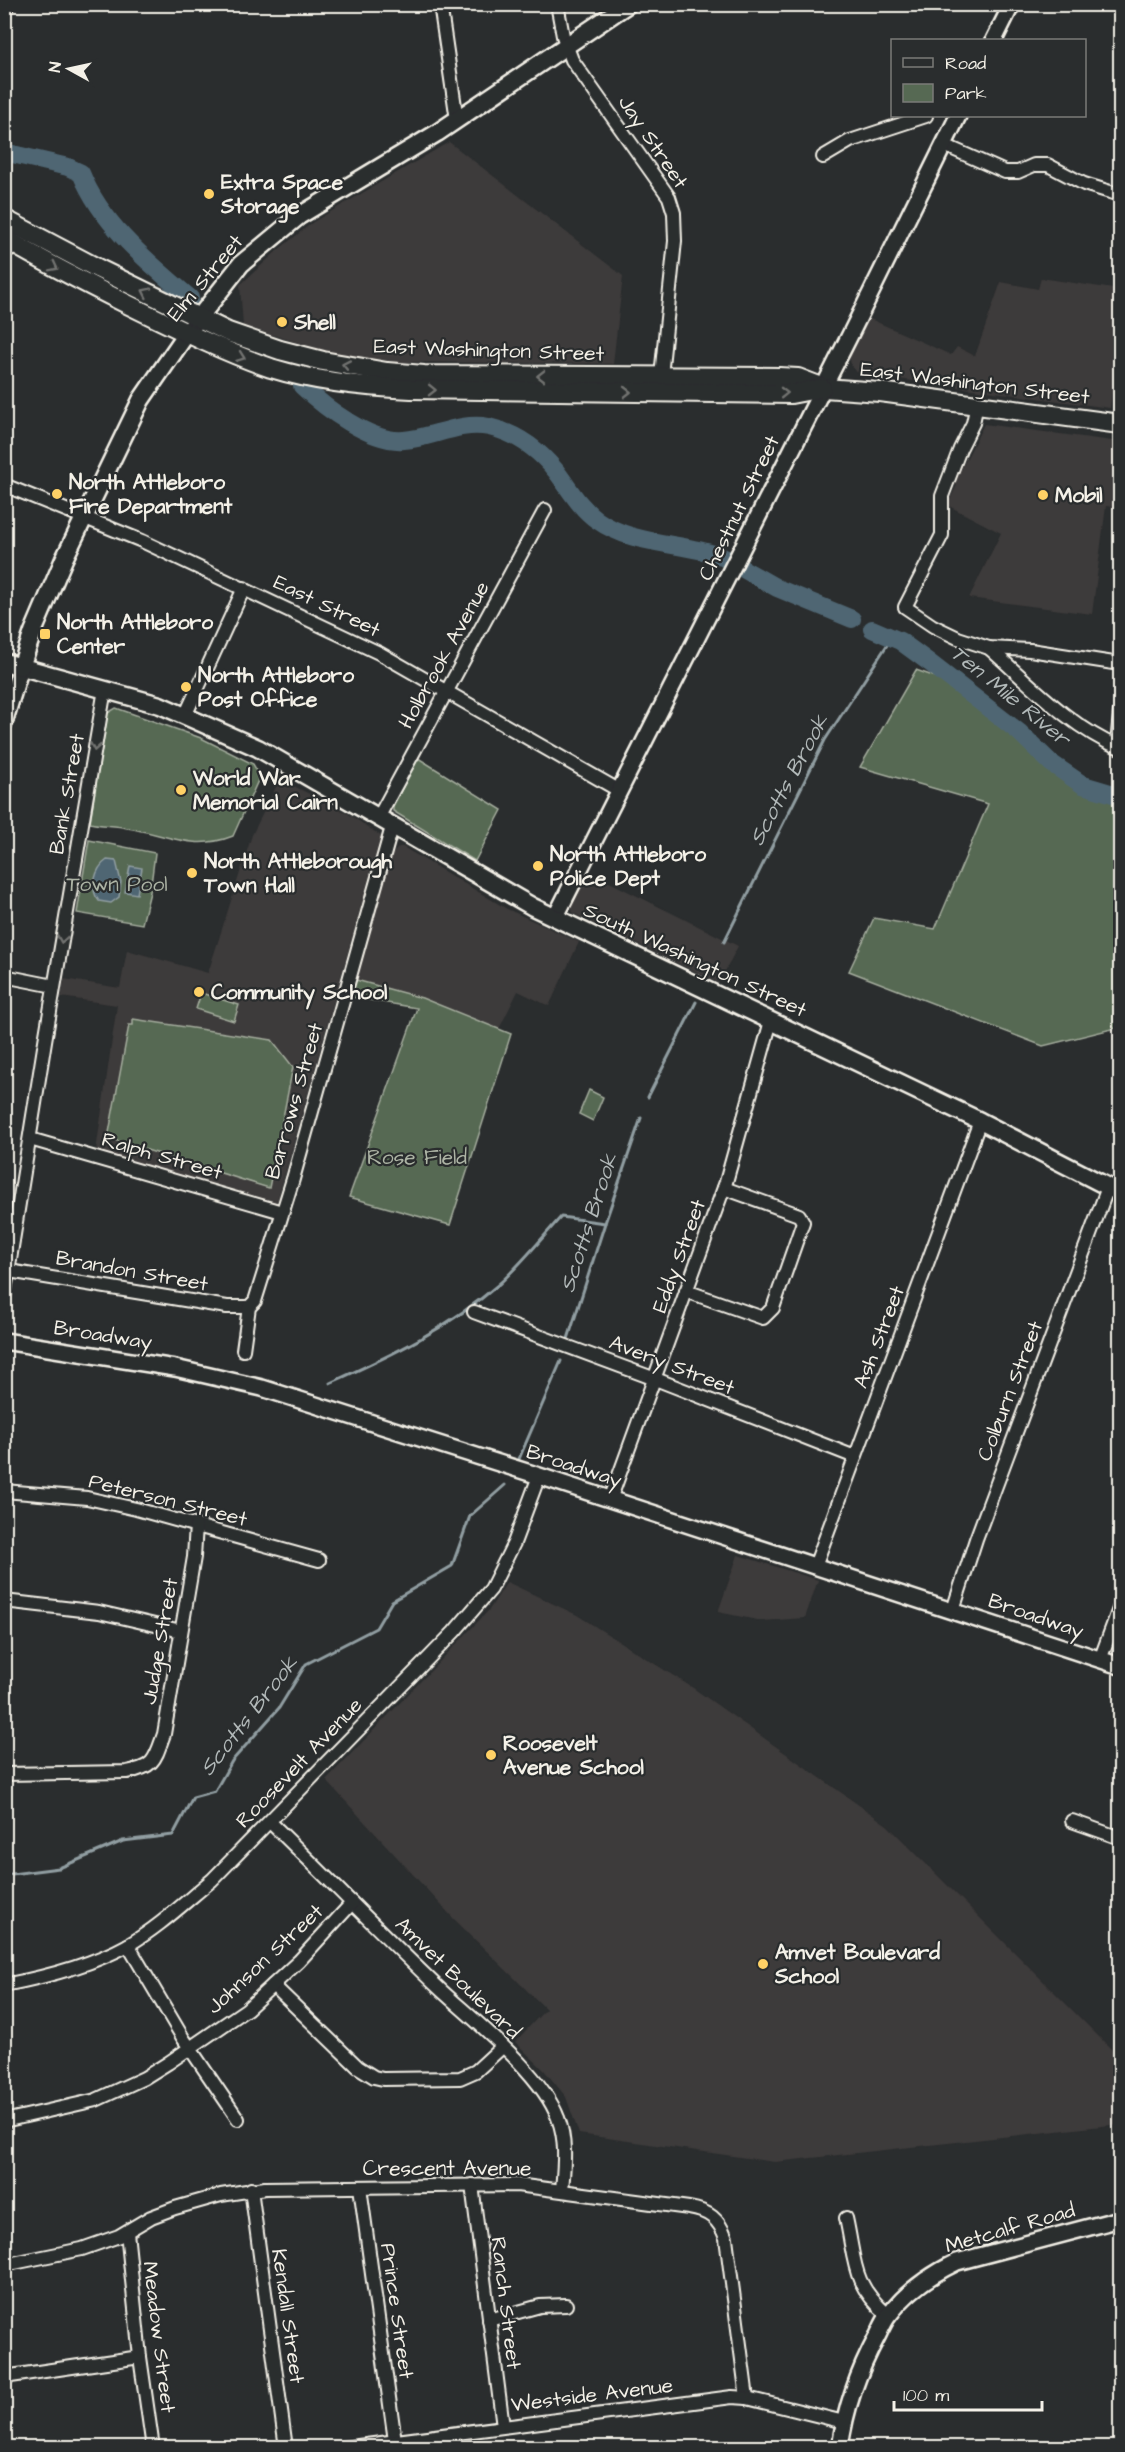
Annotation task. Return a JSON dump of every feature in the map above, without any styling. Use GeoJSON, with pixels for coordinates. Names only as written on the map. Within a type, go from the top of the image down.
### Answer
{"type":"FeatureCollection","features":[{"type":"Feature","properties":{"kind":"main road","name":"Elm Street"},"geometry":{"type":"LineString","coordinates":[[21,667],[33,632],[83,517],[141,400],[187,333],[241,264],[299,216],[457,120],[628,4]]}},
{"type":"Feature","properties":{"kind":"main road","name":"East Washington Street"},"geometry":{"type":"LineString","coordinates":[[4,219],[99,269],[200,316],[228,332],[280,350],[323,361],[387,372],[453,376],[798,378],[824,388],[977,404],[1120,424]]}},
{"type":"Feature","properties":{"kind":"main road","name":"East Washington Street"},"geometry":{"type":"LineString","coordinates":[[4,238],[38,258],[240,357],[274,368],[373,387],[791,394],[824,388]]}},
{"type":"Feature","properties":{"kind":"main road","name":"South Washington Street"},"geometry":{"type":"LineString","coordinates":[[4,662],[160,705],[258,748],[555,918],[980,1121],[1114,1190]]}},
{"type":"Feature","properties":{"kind":"street"},"geometry":{"type":"LineString","coordinates":[[440,4],[457,120]]}},
{"type":"Feature","properties":{"kind":"street","name":"Jay Street"},"geometry":{"type":"LineString","coordinates":[[557,4],[572,60],[669,197],[674,213],[674,252],[661,376]]}},
{"type":"Feature","properties":{"kind":"street"},"geometry":{"type":"LineString","coordinates":[[994,39],[1012,4]]}},
{"type":"Feature","properties":{"kind":"street"},"geometry":{"type":"LineString","coordinates":[[823,158],[850,141],[923,117]]}},
{"type":"Feature","properties":{"kind":"street","name":"Chestnut Street"},"geometry":{"type":"LineString","coordinates":[[555,918],[824,388],[957,117]]}},
{"type":"Feature","properties":{"kind":"street"},"geometry":{"type":"LineString","coordinates":[[944,145],[1005,171],[1018,172],[1034,165],[1048,165],[1084,184],[1120,195]]}},
{"type":"Feature","properties":{"kind":"street"},"geometry":{"type":"LineString","coordinates":[[977,404],[973,423],[960,449],[942,496],[942,535],[905,607],[950,634],[989,648],[1030,650],[1120,664]]}},
{"type":"Feature","properties":{"kind":"street","name":"East Street"},"geometry":{"type":"LineString","coordinates":[[4,485],[142,541],[379,653],[620,791]]}},
{"type":"Feature","properties":{"kind":"street","name":"Holbrook Avenue"},"geometry":{"type":"LineString","coordinates":[[385,822],[446,691],[545,510]]}},
{"type":"Feature","properties":{"kind":"street"},"geometry":{"type":"LineString","coordinates":[[185,716],[243,588]]}},
{"type":"Feature","properties":{"kind":"street"},"geometry":{"type":"LineString","coordinates":[[989,648],[1035,690],[1079,724],[1119,747],[1120,711]]}},
{"type":"Feature","properties":{"kind":"street"},"geometry":{"type":"LineString","coordinates":[[4,723],[21,667]]}},
{"type":"Feature","properties":{"kind":"street","name":"Bank Street"},"geometry":{"type":"LineString","coordinates":[[4,1297],[105,689]]}},
{"type":"Feature","properties":{"kind":"street","name":"Barrows Street"},"geometry":{"type":"LineString","coordinates":[[243,1350],[249,1307],[255,1301],[282,1212],[385,822]]}},
{"type":"Feature","properties":{"kind":"street"},"geometry":{"type":"LineString","coordinates":[[4,976],[54,986]]}},
{"type":"Feature","properties":{"kind":"street","name":"Eddy Street"},"geometry":{"type":"LineString","coordinates":[[610,1500],[724,1188],[771,1021]]}},
{"type":"Feature","properties":{"kind":"street","name":"Ash Street"},"geometry":{"type":"LineString","coordinates":[[815,1566],[980,1121]]}},
{"type":"Feature","properties":{"kind":"street","name":"Ralph Street"},"geometry":{"type":"LineString","coordinates":[[30,1139],[282,1212]]}},
{"type":"Feature","properties":{"kind":"street"},"geometry":{"type":"LineString","coordinates":[[686,1292],[763,1318],[773,1308],[803,1222],[799,1215],[724,1188]]}},
{"type":"Feature","properties":{"kind":"street","name":"Colburn Street"},"geometry":{"type":"LineString","coordinates":[[953,1610],[976,1539],[1114,1190]]}},
{"type":"Feature","properties":{"kind":"street","name":"Brandon Street"},"geometry":{"type":"LineString","coordinates":[[9,1271],[227,1307],[249,1307]]}},
{"type":"Feature","properties":{"kind":"street","name":"Avery Street"},"geometry":{"type":"LineString","coordinates":[[474,1312],[654,1378],[855,1457]]}},
{"type":"Feature","properties":{"kind":"street","name":"Broadway"},"geometry":{"type":"LineString","coordinates":[[4,1341],[122,1358],[231,1380],[316,1404],[1120,1666]]}},
{"type":"Feature","properties":{"kind":"street","name":"Roosevelt Avenue"},"geometry":{"type":"LineString","coordinates":[[4,1985],[56,1974],[128,1945],[212,1880],[454,1632],[491,1589],[514,1543],[539,1476]]}},
{"type":"Feature","properties":{"kind":"street","name":"Peterson Street"},"geometry":{"type":"LineString","coordinates":[[4,1491],[87,1498],[319,1560]]}},
{"type":"Feature","properties":{"kind":"street","name":"Judge Street"},"geometry":{"type":"LineString","coordinates":[[4,1774],[127,1772],[144,1769],[154,1761],[164,1734],[194,1557],[196,1526]]}},
{"type":"Feature","properties":{"kind":"street"},"geometry":{"type":"LineString","coordinates":[[4,1601],[99,1612],[181,1631]]}},
{"type":"Feature","properties":{"kind":"street"},"geometry":{"type":"LineString","coordinates":[[1100,1660],[1120,1606]]}},
{"type":"Feature","properties":{"kind":"street"},"geometry":{"type":"LineString","coordinates":[[1072,1821],[1120,1838]]}},
{"type":"Feature","properties":{"kind":"street","name":"Amvet Boulevard"},"geometry":{"type":"LineString","coordinates":[[270,1822],[538,2084],[558,2118],[564,2146],[562,2190]]}},
{"type":"Feature","properties":{"kind":"street","name":"Johnson Street"},"geometry":{"type":"LineString","coordinates":[[4,2121],[96,2100],[144,2078],[219,2031],[247,2009],[299,1961],[352,1903]]}},
{"type":"Feature","properties":{"kind":"street"},"geometry":{"type":"LineString","coordinates":[[128,1945],[189,2048],[238,2119]]}},
{"type":"Feature","properties":{"kind":"street"},"geometry":{"type":"LineString","coordinates":[[273,1985],[358,2067],[374,2077],[395,2080],[460,2078],[476,2071],[502,2047]]}},
{"type":"Feature","properties":{"kind":"street","name":"Ranch Street"},"geometry":{"type":"LineString","coordinates":[[472,2185],[503,2426]]}},
{"type":"Feature","properties":{"kind":"street","name":"Crescent Avenue"},"geometry":{"type":"LineString","coordinates":[[4,2265],[82,2249],[127,2232],[151,2217],[175,2208],[221,2195],[252,2190],[517,2185],[689,2208],[709,2213],[716,2219],[726,2238],[747,2398]]}},
{"type":"Feature","properties":{"kind":"street","name":"Prince Street"},"geometry":{"type":"LineString","coordinates":[[360,2187],[395,2441]]}},
{"type":"Feature","properties":{"kind":"street","name":"Kendall Street"},"geometry":{"type":"LineString","coordinates":[[252,2190],[286,2448]]}},
{"type":"Feature","properties":{"kind":"street"},"geometry":{"type":"LineString","coordinates":[[846,2218],[858,2278],[865,2292],[888,2315]]}},
{"type":"Feature","properties":{"kind":"street","name":"Metcalf Road"},"geometry":{"type":"LineString","coordinates":[[840,2448],[844,2422],[861,2369],[888,2315],[919,2286],[957,2262],[1120,2219]]}},
{"type":"Feature","properties":{"kind":"street","name":"Meadow Street"},"geometry":{"type":"LineString","coordinates":[[127,2232],[140,2356],[153,2448]]}},
{"type":"Feature","properties":{"kind":"street"},"geometry":{"type":"LineString","coordinates":[[489,2319],[540,2306],[566,2305]]}},
{"type":"Feature","properties":{"kind":"street"},"geometry":{"type":"LineString","coordinates":[[4,2377],[140,2356]]}},
{"type":"Feature","properties":{"kind":"street","name":"Westside Avenue"},"geometry":{"type":"LineString","coordinates":[[343,2448],[718,2399],[747,2398],[844,2422]]}},
{"type":"Feature","properties":{"kind":"shaded area"},"geometry":{"type":"Polygon","coordinates":[[[449,142],[623,276],[613,364],[394,362],[329,352],[243,326],[240,285],[278,250],[313,222],[449,142]]]}},
{"type":"Feature","properties":{"kind":"shaded area"},"geometry":{"type":"Polygon","coordinates":[[[1041,278],[1120,290],[1120,333],[1110,408],[862,374],[855,371],[851,365],[849,355],[868,318],[951,355],[957,347],[975,356],[1001,282],[1038,289],[1041,278]]]}},
{"type":"Feature","properties":{"kind":"shaded area"},"geometry":{"type":"Polygon","coordinates":[[[984,424],[1120,442],[1120,508],[1106,506],[1092,614],[969,598],[1001,533],[947,505],[957,485],[953,485],[984,424]]]}},
{"type":"Feature","properties":{"kind":"shaded area","name":"Community School"},"geometry":{"type":"Polygon","coordinates":[[[280,779],[347,813],[381,836],[277,1202],[96,1151],[117,1005],[61,997],[64,979],[120,988],[127,950],[208,973],[252,835],[280,779]]]}},
{"type":"Feature","properties":{"kind":"shaded area"},"geometry":{"type":"Polygon","coordinates":[[[399,847],[403,847],[507,909],[579,942],[549,1006],[518,991],[499,1029],[422,998],[356,980],[392,854],[399,847]]]}},
{"type":"Feature","properties":{"kind":"shaded area"},"geometry":{"type":"Polygon","coordinates":[[[587,871],[738,946],[719,983],[573,913],[570,904],[587,871]]]}},
{"type":"Feature","properties":{"kind":"shaded area"},"geometry":{"type":"Polygon","coordinates":[[[738,1555],[818,1580],[805,1618],[762,1621],[718,1612],[738,1555]]]}},
{"type":"Feature","properties":{"kind":"shaded area","name":"Amvet Boulevard School"},"geometry":{"type":"Polygon","coordinates":[[[507,1582],[577,1615],[693,1688],[887,1825],[1120,2058],[1120,2124],[775,2162],[579,2134],[566,2097],[544,2070],[515,2042],[546,2009],[454,1919],[326,1780],[489,1610],[507,1582]]]}},
{"type":"Feature","properties":{"kind":"green space"},"geometry":{"type":"Polygon","coordinates":[[[916,670],[955,684],[1020,727],[1078,776],[1120,788],[1120,1027],[1043,1046],[849,971],[874,918],[935,929],[988,804],[860,767],[916,670]]]}},
{"type":"Feature","properties":{"kind":"green space"},"geometry":{"type":"Polygon","coordinates":[[[116,708],[201,738],[253,764],[260,776],[233,836],[219,840],[192,842],[122,827],[90,823],[106,714],[116,708]]]}},
{"type":"Feature","properties":{"kind":"green space"},"geometry":{"type":"Polygon","coordinates":[[[418,758],[502,810],[475,861],[393,811],[393,806],[418,758]]]}},
{"type":"Feature","properties":{"kind":"green space","name":"Town Pool"},"geometry":{"type":"Polygon","coordinates":[[[89,840],[155,853],[150,892],[142,924],[77,913],[89,840]]]}},
{"type":"Feature","properties":{"kind":"green space","name":"Rose Field"},"geometry":{"type":"Polygon","coordinates":[[[356,980],[422,998],[511,1034],[450,1225],[349,1197],[417,1008],[351,997],[356,980]]]}},
{"type":"Feature","properties":{"kind":"green space"},"geometry":{"type":"Polygon","coordinates":[[[201,993],[239,1005],[234,1021],[196,1009],[201,993]]]}},
{"type":"Feature","properties":{"kind":"green space"},"geometry":{"type":"Polygon","coordinates":[[[133,1019],[272,1040],[293,1067],[269,1188],[108,1138],[129,1025],[133,1025],[133,1019]]]}},
{"type":"Feature","properties":{"kind":"green space"},"geometry":{"type":"Polygon","coordinates":[[[589,1090],[603,1097],[593,1121],[579,1114],[589,1090]]]}},
{"type":"Feature","properties":{"kind":"water"},"geometry":{"type":"Polygon","coordinates":[[[107,860],[116,861],[121,882],[119,897],[111,903],[99,901],[94,891],[99,868],[107,860]]]}},
{"type":"Feature","properties":{"kind":"water"},"geometry":{"type":"Polygon","coordinates":[[[130,866],[142,868],[137,894],[125,892],[130,866]]]}},
{"type":"Feature","properties":{"kind":"waterway","name":"Ten Mile River"},"geometry":{"type":"LineString","coordinates":[[4,152],[68,167],[81,173],[90,192],[114,226],[128,242],[190,298]]}},
{"type":"Feature","properties":{"kind":"waterway","name":"Ten Mile River"},"geometry":{"type":"LineString","coordinates":[[302,386],[336,414],[377,436],[391,439],[415,439],[467,426],[489,427],[508,433],[526,443],[542,456],[585,509],[612,529],[627,535],[711,553],[727,559]]}},
{"type":"Feature","properties":{"kind":"waterway","name":"Ten Mile River"},"geometry":{"type":"LineString","coordinates":[[745,570],[777,588],[852,619]]}},
{"type":"Feature","properties":{"kind":"waterway","name":"Ten Mile River"},"geometry":{"type":"LineString","coordinates":[[872,629],[900,641],[930,663],[1019,732],[1051,763],[1083,785],[1120,796]]}},
{"type":"Feature","properties":{"kind":"waterway","name":"Scotts Brook"},"geometry":{"type":"LineString","coordinates":[[724,942],[825,740],[891,639]]}},
{"type":"Feature","properties":{"kind":"waterway","name":"Scotts Brook"},"geometry":{"type":"LineString","coordinates":[[648,1097],[696,1002]]}},
{"type":"Feature","properties":{"kind":"waterway","name":"Scotts Brook"},"geometry":{"type":"LineString","coordinates":[[568,1339],[641,1118]]}},
{"type":"Feature","properties":{"kind":"waterway"},"geometry":{"type":"LineString","coordinates":[[330,1383],[418,1340],[480,1300],[507,1276],[561,1217],[605,1223]]}},
{"type":"Feature","properties":{"kind":"waterway","name":"Scotts Brook"},"geometry":{"type":"LineString","coordinates":[[519,1459],[561,1361]]}},
{"type":"Feature","properties":{"kind":"waterway","name":"Scotts Brook"},"geometry":{"type":"LineString","coordinates":[[4,1875],[59,1868],[123,1841],[173,1835],[193,1797],[215,1791],[232,1761],[279,1708],[306,1664],[376,1628],[392,1601],[452,1566],[470,1516],[505,1485]]}},
{"type":"Feature","properties":{"kind":"place","name":"Extra Space Storage"},"geometry":{"type":"Point","coordinates":[209,194]}},
{"type":"Feature","properties":{"kind":"place","name":"Shell"},"geometry":{"type":"Point","coordinates":[282,322]}},
{"type":"Feature","properties":{"kind":"place","name":"North Attleboro Fire Department"},"geometry":{"type":"Point","coordinates":[57,494]}},
{"type":"Feature","properties":{"kind":"place","name":"Mobil"},"geometry":{"type":"Point","coordinates":[1043,495]}},
{"type":"Feature","properties":{"kind":"place","name":"North Attleboro Center"},"geometry":{"type":"Point","coordinates":[45,634]}},
{"type":"Feature","properties":{"kind":"place","name":"North Attleboro Post Office"},"geometry":{"type":"Point","coordinates":[186,687]}},
{"type":"Feature","properties":{"kind":"place","name":"World War Memorial Cairn"},"geometry":{"type":"Point","coordinates":[181,790]}},
{"type":"Feature","properties":{"kind":"place","name":"North Attleboro Police Dept"},"geometry":{"type":"Point","coordinates":[538,866]}},
{"type":"Feature","properties":{"kind":"place","name":"North Attleborough Town Hall"},"geometry":{"type":"Point","coordinates":[192,873]}},
{"type":"Feature","properties":{"kind":"place","name":"Community School"},"geometry":{"type":"Point","coordinates":[199,992]}},
{"type":"Feature","properties":{"kind":"place","name":"Roosevelt Avenue School"},"geometry":{"type":"Point","coordinates":[491,1755]}},
{"type":"Feature","properties":{"kind":"place","name":"Amvet Boulevard School"},"geometry":{"type":"Point","coordinates":[763,1964]}}]}
